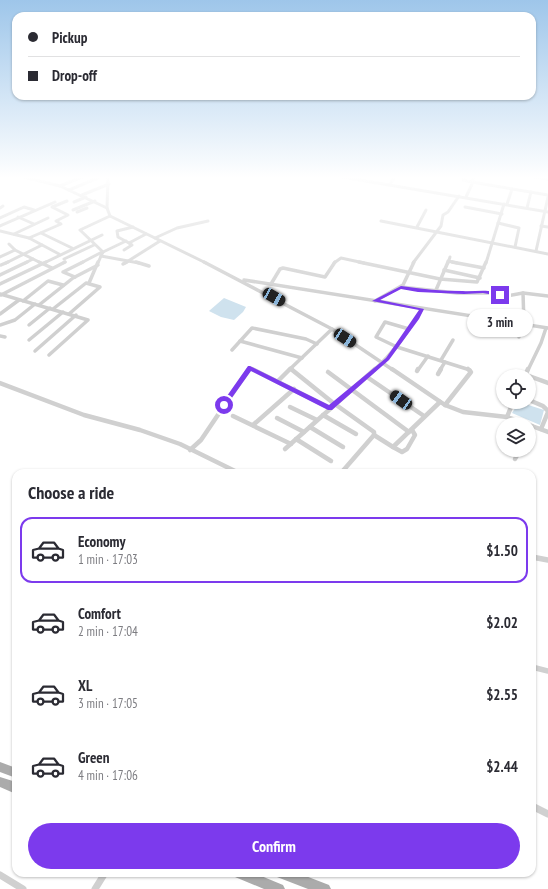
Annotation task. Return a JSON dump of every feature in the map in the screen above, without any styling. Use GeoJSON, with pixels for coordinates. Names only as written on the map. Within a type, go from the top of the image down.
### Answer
{"type":"FeatureCollection","features":[{"type":"Feature","properties":{"kind":"main road"},"geometry":{"type":"LineString","coordinates":[[0,767],[12,772]]}},
{"type":"Feature","properties":{"kind":"main road"},"geometry":{"type":"LineString","coordinates":[[0,782],[12,786]]}},
{"type":"Feature","properties":{"kind":"main road"},"geometry":{"type":"LineString","coordinates":[[249,877],[279,889]]}},
{"type":"Feature","properties":{"kind":"main road"},"geometry":{"type":"LineString","coordinates":[[292,877],[324,889]]}},
{"type":"Feature","properties":{"kind":"street"},"geometry":{"type":"LineString","coordinates":[[0,226],[15,218]]}},
{"type":"Feature","properties":{"kind":"street"},"geometry":{"type":"LineString","coordinates":[[21,218],[34,224]]}},
{"type":"Feature","properties":{"kind":"street"},"geometry":{"type":"LineString","coordinates":[[14,234],[47,218]]}},
{"type":"Feature","properties":{"kind":"street"},"geometry":{"type":"LineString","coordinates":[[29,238],[61,224],[56,221],[61,218]]}},
{"type":"Feature","properties":{"kind":"street"},"geometry":{"type":"LineString","coordinates":[[104,218],[80,229],[102,253],[149,266]]}},
{"type":"Feature","properties":{"kind":"street"},"geometry":{"type":"LineString","coordinates":[[115,218],[239,279],[332,329],[445,405],[464,412],[507,417],[510,409]]}},
{"type":"Feature","properties":{"kind":"street"},"geometry":{"type":"LineString","coordinates":[[417,227],[422,218]]}},
{"type":"Feature","properties":{"kind":"street"},"geometry":{"type":"LineString","coordinates":[[375,301],[401,287],[420,252],[441,225],[442,218]]}},
{"type":"Feature","properties":{"kind":"street"},"geometry":{"type":"LineString","coordinates":[[271,284],[280,269],[283,268],[324,277],[334,263],[341,258],[440,279],[478,282],[500,218]]}},
{"type":"Feature","properties":{"kind":"street"},"geometry":{"type":"LineString","coordinates":[[536,251],[544,218]]}},
{"type":"Feature","properties":{"kind":"street"},"geometry":{"type":"LineString","coordinates":[[0,219],[8,222]]}},
{"type":"Feature","properties":{"kind":"street"},"geometry":{"type":"LineString","coordinates":[[155,238],[176,228],[208,221]]}},
{"type":"Feature","properties":{"kind":"street"},"geometry":{"type":"LineString","coordinates":[[381,221],[548,254]]}},
{"type":"Feature","properties":{"kind":"street"},"geometry":{"type":"LineString","coordinates":[[498,223],[519,228],[515,247]]}},
{"type":"Feature","properties":{"kind":"street"},"geometry":{"type":"LineString","coordinates":[[541,226],[548,227]]}},
{"type":"Feature","properties":{"kind":"street"},"geometry":{"type":"LineString","coordinates":[[124,250],[132,245],[118,237],[117,231],[134,227]]}},
{"type":"Feature","properties":{"kind":"street"},"geometry":{"type":"LineString","coordinates":[[0,231],[29,238],[59,254]]}},
{"type":"Feature","properties":{"kind":"street"},"geometry":{"type":"LineString","coordinates":[[0,236],[9,233]]}},
{"type":"Feature","properties":{"kind":"street"},"geometry":{"type":"LineString","coordinates":[[41,233],[72,248]]}},
{"type":"Feature","properties":{"kind":"street"},"geometry":{"type":"LineString","coordinates":[[75,277],[63,272],[146,234]]}},
{"type":"Feature","properties":{"kind":"street"},"geometry":{"type":"LineString","coordinates":[[0,284],[59,254],[102,235]]}},
{"type":"Feature","properties":{"kind":"street"},"geometry":{"type":"LineString","coordinates":[[123,264],[160,241]]}},
{"type":"Feature","properties":{"kind":"street"},"geometry":{"type":"LineString","coordinates":[[9,244],[16,250],[52,268]]}},
{"type":"Feature","properties":{"kind":"street"},"geometry":{"type":"LineString","coordinates":[[1,265],[42,245]]}},
{"type":"Feature","properties":{"kind":"street"},"geometry":{"type":"LineString","coordinates":[[1,295],[94,245]]}},
{"type":"Feature","properties":{"kind":"street"},"geometry":{"type":"LineString","coordinates":[[0,253],[2,256],[16,250]]}},
{"type":"Feature","properties":{"kind":"street"},"geometry":{"type":"LineString","coordinates":[[89,284],[102,253]]}},
{"type":"Feature","properties":{"kind":"street"},"geometry":{"type":"LineString","coordinates":[[436,290],[450,257]]}},
{"type":"Feature","properties":{"kind":"street"},"geometry":{"type":"LineString","coordinates":[[0,275],[33,259]]}},
{"type":"Feature","properties":{"kind":"street"},"geometry":{"type":"LineString","coordinates":[[448,261],[484,268]]}},
{"type":"Feature","properties":{"kind":"street"},"geometry":{"type":"LineString","coordinates":[[0,325],[15,320],[75,277],[98,265]]}},
{"type":"Feature","properties":{"kind":"street"},"geometry":{"type":"LineString","coordinates":[[444,270],[480,278]]}},
{"type":"Feature","properties":{"kind":"street"},"geometry":{"type":"LineString","coordinates":[[239,279],[547,328],[530,369]]}},
{"type":"Feature","properties":{"kind":"street"},"geometry":{"type":"LineString","coordinates":[[0,314],[46,281],[63,285]]}},
{"type":"Feature","properties":{"kind":"street"},"geometry":{"type":"LineString","coordinates":[[29,325],[86,283],[100,288],[69,314]]}},
{"type":"Feature","properties":{"kind":"street"},"geometry":{"type":"LineString","coordinates":[[401,287],[457,293],[488,292],[507,296],[523,293],[548,296]]}},
{"type":"Feature","properties":{"kind":"street"},"geometry":{"type":"LineString","coordinates":[[523,293],[524,324]]}},
{"type":"Feature","properties":{"kind":"street"},"geometry":{"type":"LineString","coordinates":[[1,295],[86,318],[88,322],[49,355]]}},
{"type":"Feature","properties":{"kind":"street"},"geometry":{"type":"LineString","coordinates":[[285,449],[383,363],[397,347],[422,309]]}},
{"type":"Feature","properties":{"kind":"street"},"geometry":{"type":"LineString","coordinates":[[29,340],[63,312]]}},
{"type":"Feature","properties":{"kind":"street"},"geometry":{"type":"LineString","coordinates":[[35,351],[76,316]]}},
{"type":"Feature","properties":{"kind":"street"},"geometry":{"type":"LineString","coordinates":[[409,329],[384,322],[376,337],[397,347],[470,370],[471,372],[445,405]]}},
{"type":"Feature","properties":{"kind":"street"},"geometry":{"type":"LineString","coordinates":[[517,323],[518,337]]}},
{"type":"Feature","properties":{"kind":"street"},"geometry":{"type":"LineString","coordinates":[[232,350],[252,328],[306,339],[317,344]]}},
{"type":"Feature","properties":{"kind":"street"},"geometry":{"type":"LineString","coordinates":[[278,381],[332,329]]}},
{"type":"Feature","properties":{"kind":"street"},"geometry":{"type":"LineString","coordinates":[[0,336],[5,337]]}},
{"type":"Feature","properties":{"kind":"street"},"geometry":{"type":"LineString","coordinates":[[438,374],[453,340]]}},
{"type":"Feature","properties":{"kind":"street"},"geometry":{"type":"LineString","coordinates":[[240,341],[302,358]]}},
{"type":"Feature","properties":{"kind":"street"},"geometry":{"type":"LineString","coordinates":[[417,371],[428,356]]}},
{"type":"Feature","properties":{"kind":"street"},"geometry":{"type":"LineString","coordinates":[[190,450],[201,440],[249,368],[330,408]]}},
{"type":"Feature","properties":{"kind":"street"},"geometry":{"type":"LineString","coordinates":[[291,369],[335,404],[374,432],[374,435],[402,452],[407,450],[415,435],[328,372]]}},
{"type":"Feature","properties":{"kind":"street"},"geometry":{"type":"LineString","coordinates":[[367,377],[424,416]]}},
{"type":"Feature","properties":{"kind":"street"},"geometry":{"type":"LineString","coordinates":[[536,379],[548,384]]}},
{"type":"Feature","properties":{"kind":"street"},"geometry":{"type":"LineString","coordinates":[[0,383],[84,415],[140,430],[180,444],[231,469]]}},
{"type":"Feature","properties":{"kind":"street"},"geometry":{"type":"LineString","coordinates":[[253,425],[294,389]]}},
{"type":"Feature","properties":{"kind":"street"},"geometry":{"type":"LineString","coordinates":[[393,447],[440,402]]}},
{"type":"Feature","properties":{"kind":"street"},"geometry":{"type":"LineString","coordinates":[[536,403],[543,406],[548,411],[541,429]]}},
{"type":"Feature","properties":{"kind":"street"},"geometry":{"type":"LineString","coordinates":[[290,407],[317,420]]}},
{"type":"Feature","properties":{"kind":"street"},"geometry":{"type":"LineString","coordinates":[[323,415],[356,434]]}},
{"type":"Feature","properties":{"kind":"street"},"geometry":{"type":"LineString","coordinates":[[233,416],[291,444]]}},
{"type":"Feature","properties":{"kind":"street"},"geometry":{"type":"LineString","coordinates":[[278,418],[304,432]]}},
{"type":"Feature","properties":{"kind":"street"},"geometry":{"type":"LineString","coordinates":[[310,427],[343,447]]}},
{"type":"Feature","properties":{"kind":"street"},"geometry":{"type":"LineString","coordinates":[[536,427],[548,432]]}},
{"type":"Feature","properties":{"kind":"street"},"geometry":{"type":"LineString","coordinates":[[344,469],[374,435]]}},
{"type":"Feature","properties":{"kind":"street"},"geometry":{"type":"LineString","coordinates":[[296,439],[330,461]]}},
{"type":"Feature","properties":{"kind":"street"},"geometry":{"type":"LineString","coordinates":[[536,558],[548,560]]}},
{"type":"Feature","properties":{"kind":"street"},"geometry":{"type":"LineString","coordinates":[[536,668],[548,671]]}},
{"type":"Feature","properties":{"kind":"street"},"geometry":{"type":"LineString","coordinates":[[536,808],[548,814]]}},
{"type":"Feature","properties":{"kind":"street"},"geometry":{"type":"LineString","coordinates":[[0,875],[13,886],[23,889]]}},
{"type":"Feature","properties":{"kind":"street"},"geometry":{"type":"LineString","coordinates":[[95,889],[102,877]]}},
{"type":"Feature","properties":{"kind":"water"},"geometry":{"type":"Polygon","coordinates":[[[224,298],[246,307],[234,320],[221,317],[209,311],[224,298]]]}},
{"type":"Feature","properties":{"kind":"water"},"geometry":{"type":"Polygon","coordinates":[[[536,407],[544,410],[540,425],[536,423],[536,417],[521,417],[512,413],[515,409],[536,409],[536,407]]]}},
{"type":"Feature","properties":{"kind":"route"},"geometry":{"type":"LineString","coordinates":[[224,405],[250,368],[330,408],[388,359],[422,309],[375,301],[401,287],[418,290],[464,293],[483,292],[500,295]]}}]}
